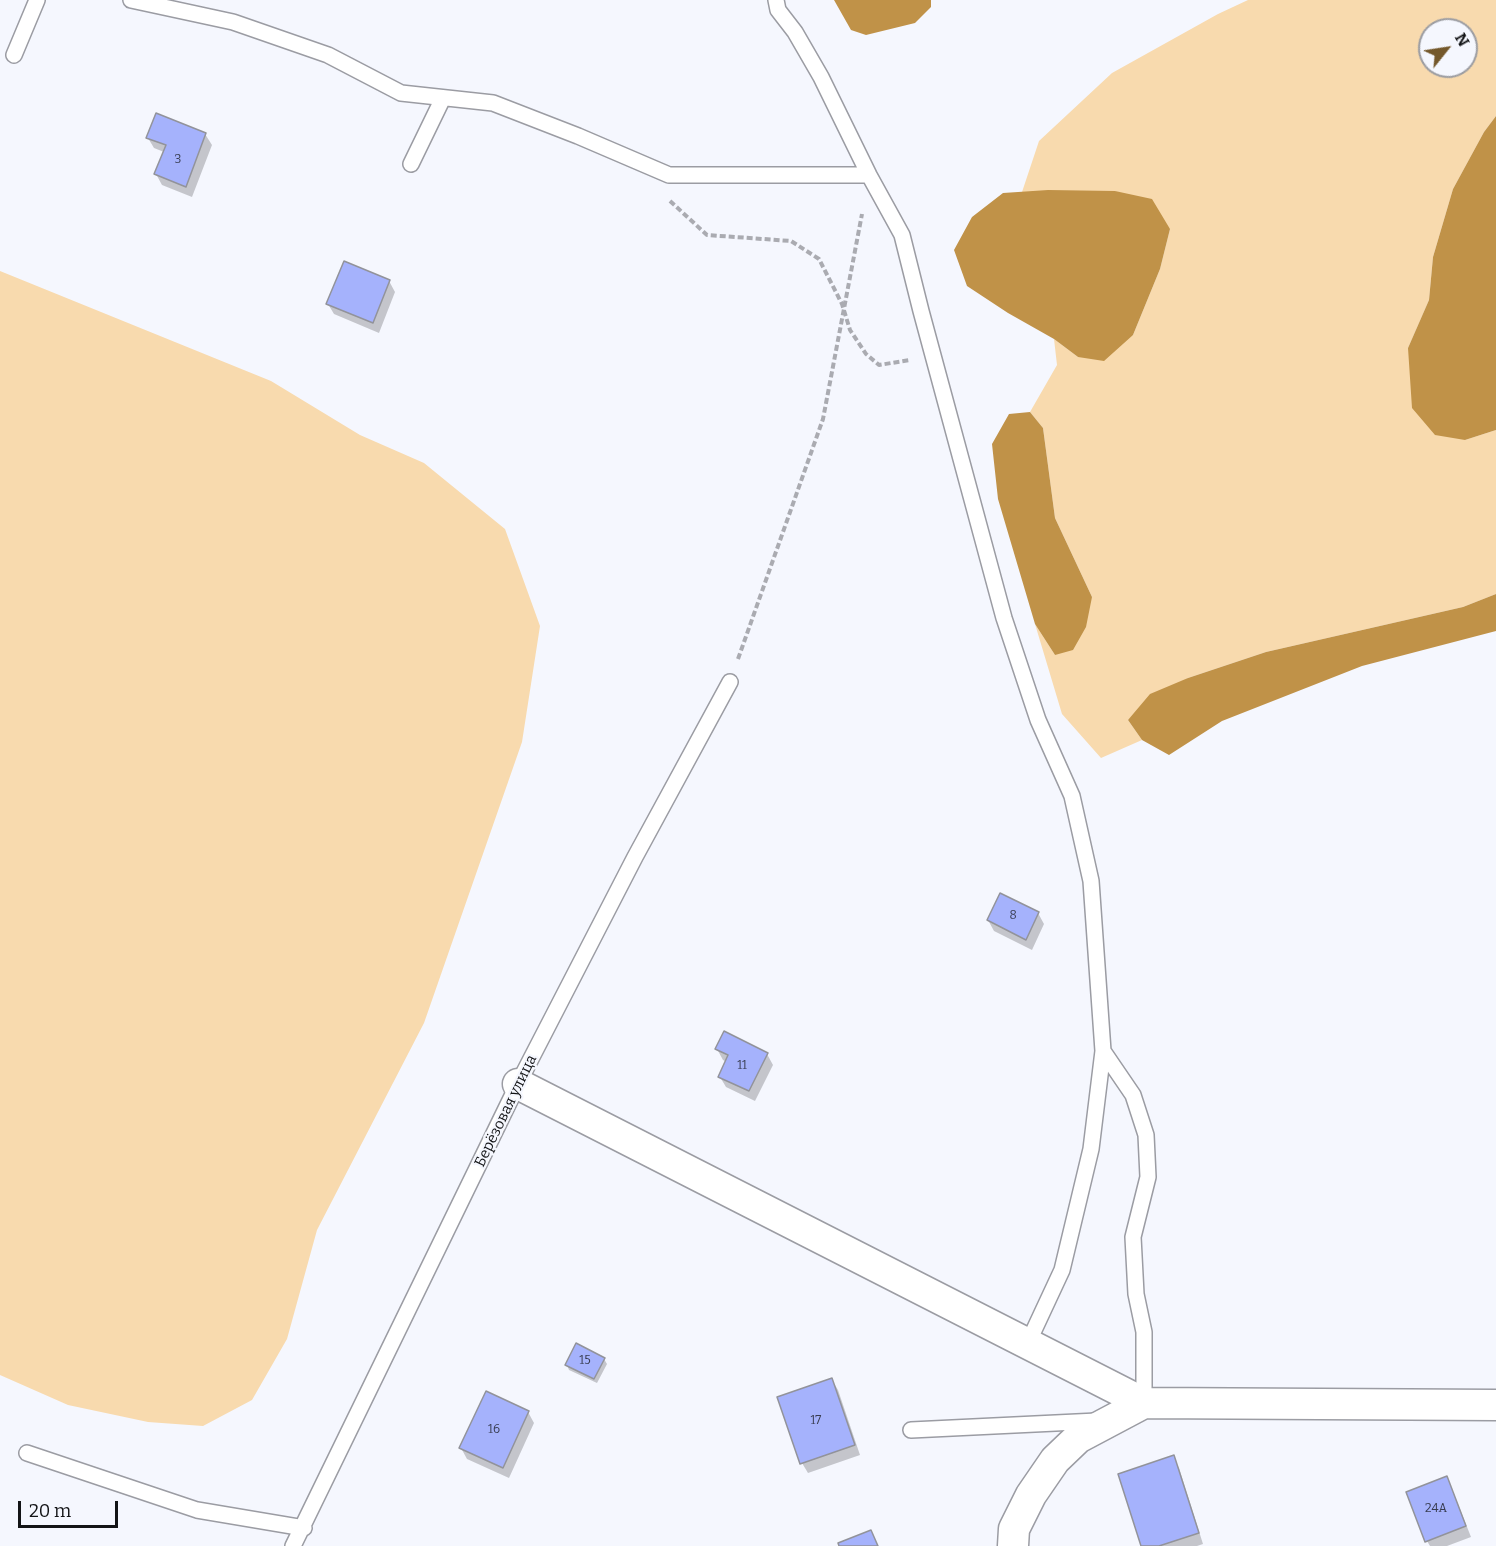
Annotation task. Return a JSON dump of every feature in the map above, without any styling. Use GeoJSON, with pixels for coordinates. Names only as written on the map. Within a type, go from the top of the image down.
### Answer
{"type":"FeatureCollection","features":[{"type":"Feature","properties":{"kind":"street"},"geometry":{"type":"LineString","coordinates":[[518,1084],[1144,1403],[1496,1405]]}},
{"type":"Feature","properties":{"kind":"street"},"geometry":{"type":"LineString","coordinates":[[1013,1546],[1014,1529],[1031,1495],[1055,1460],[1078,1438],[1144,1403]]}},
{"type":"Feature","properties":{"kind":"lane"},"geometry":{"type":"LineString","coordinates":[[14,55],[37,0]]}},
{"type":"Feature","properties":{"kind":"lane"},"geometry":{"type":"LineString","coordinates":[[131,0],[233,22],[328,55],[401,93],[493,103],[669,175],[869,175]]}},
{"type":"Feature","properties":{"kind":"lane"},"geometry":{"type":"LineString","coordinates":[[776,0],[778,10],[795,32],[821,78],[902,236],[1004,618],[1038,720],[1072,796],[1091,881],[1103,1051],[1091,1149],[1062,1270],[1028,1342]]}},
{"type":"Feature","properties":{"kind":"lane"},"geometry":{"type":"LineString","coordinates":[[411,164],[443,98]]}},
{"type":"Feature","properties":{"kind":"lane","name":"Берёзовая улица"},"geometry":{"type":"LineString","coordinates":[[293,1546],[304,1528],[518,1084],[635,857],[730,682]]}},
{"type":"Feature","properties":{"kind":"lane"},"geometry":{"type":"LineString","coordinates":[[1103,1051],[1133,1095],[1146,1135],[1148,1177],[1132,1237],[1136,1294],[1144,1332],[1144,1403]]}},
{"type":"Feature","properties":{"kind":"lane"},"geometry":{"type":"LineString","coordinates":[[911,1430],[1113,1420]]}},
{"type":"Feature","properties":{"kind":"lane"},"geometry":{"type":"LineString","coordinates":[[27,1453],[197,1510],[304,1528]]}},
{"type":"Feature","properties":{"kind":"path"},"geometry":{"type":"LineString","coordinates":[[730,682],[823,419],[869,175]]}},
{"type":"Feature","properties":{"kind":"path"},"geometry":{"type":"LineString","coordinates":[[665,197],[707,235],[791,241],[819,259],[844,310],[850,330],[866,354],[879,365],[904,362],[933,353]]}},
{"type":"Feature","properties":{"kind":"shaded area"},"geometry":{"type":"Polygon","coordinates":[[[834,0],[931,0],[931,7],[915,23],[866,35],[851,30],[834,0]]]}},
{"type":"Feature","properties":{"kind":"shaded area"},"geometry":{"type":"Polygon","coordinates":[[[1248,0],[1496,0],[1496,116],[1484,132],[1453,189],[1433,257],[1429,300],[1408,348],[1465,440],[1496,430],[1496,594],[1463,607],[1266,652],[1188,678],[1128,720],[1142,740],[1101,758],[1062,714],[1035,624],[1055,655],[1092,597],[1055,518],[1043,428],[1030,412],[1057,365],[1054,339],[1078,357],[1133,335],[1160,269],[1170,229],[1115,191],[1022,192],[1039,141],[1112,73],[1218,14],[1248,0]]]}},
{"type":"Feature","properties":{"kind":"shaded area"},"geometry":{"type":"Polygon","coordinates":[[[1496,116],[1496,430],[1465,440],[1435,435],[1412,408],[1408,348],[1429,300],[1433,257],[1453,189],[1484,132],[1496,116]]]}},
{"type":"Feature","properties":{"kind":"shaded area"},"geometry":{"type":"Polygon","coordinates":[[[1048,190],[1115,191],[1152,199],[1170,229],[1160,269],[1133,335],[1104,361],[1078,357],[1054,339],[967,286],[954,250],[972,217],[1003,193],[1048,190]]]}},
{"type":"Feature","properties":{"kind":"shaded area"},"geometry":{"type":"Polygon","coordinates":[[[0,271],[271,381],[360,435],[424,463],[505,529],[540,626],[522,742],[424,1023],[317,1230],[287,1339],[252,1400],[203,1426],[148,1422],[68,1405],[0,1375],[0,271]]]}},
{"type":"Feature","properties":{"kind":"shaded area"},"geometry":{"type":"Polygon","coordinates":[[[1030,412],[1043,428],[1055,518],[1092,597],[1086,627],[1073,650],[1055,655],[1035,624],[998,499],[992,444],[1009,414],[1030,412]]]}},
{"type":"Feature","properties":{"kind":"shaded area"},"geometry":{"type":"Polygon","coordinates":[[[1496,594],[1496,631],[1362,666],[1222,721],[1169,755],[1142,740],[1128,720],[1150,694],[1188,678],[1266,652],[1463,607],[1496,594]]]}},
{"type":"Feature","properties":{"kind":"building"},"geometry":{"type":"Polygon","coordinates":[[[156,113],[206,133],[186,187],[154,174],[166,145],[146,138],[156,113]]]}},
{"type":"Feature","properties":{"kind":"building"},"geometry":{"type":"Polygon","coordinates":[[[344,261],[390,280],[373,323],[326,304],[344,261]]]}},
{"type":"Feature","properties":{"kind":"building"},"geometry":{"type":"Polygon","coordinates":[[[1000,893],[1039,912],[1026,940],[987,920],[1000,893]]]}},
{"type":"Feature","properties":{"kind":"building"},"geometry":{"type":"Polygon","coordinates":[[[724,1031],[768,1053],[749,1091],[718,1077],[728,1055],[715,1049],[724,1031]]]}},
{"type":"Feature","properties":{"kind":"building"},"geometry":{"type":"Polygon","coordinates":[[[576,1343],[605,1358],[594,1379],[565,1365],[576,1343]]]}},
{"type":"Feature","properties":{"kind":"building"},"geometry":{"type":"Polygon","coordinates":[[[832,1378],[855,1445],[800,1464],[777,1397],[832,1378]]]}},
{"type":"Feature","properties":{"kind":"building"},"geometry":{"type":"Polygon","coordinates":[[[486,1391],[529,1411],[503,1468],[459,1448],[486,1391]]]}},
{"type":"Feature","properties":{"kind":"building"},"geometry":{"type":"Polygon","coordinates":[[[1174,1455],[1199,1533],[1159,1546],[1141,1546],[1118,1474],[1174,1455]]]}},
{"type":"Feature","properties":{"kind":"building"},"geometry":{"type":"Polygon","coordinates":[[[1447,1476],[1466,1526],[1425,1542],[1406,1492],[1447,1476]]]}},
{"type":"Feature","properties":{"kind":"building"},"geometry":{"type":"Polygon","coordinates":[[[871,1530],[878,1546],[839,1546],[838,1543],[871,1530]]]}}]}
